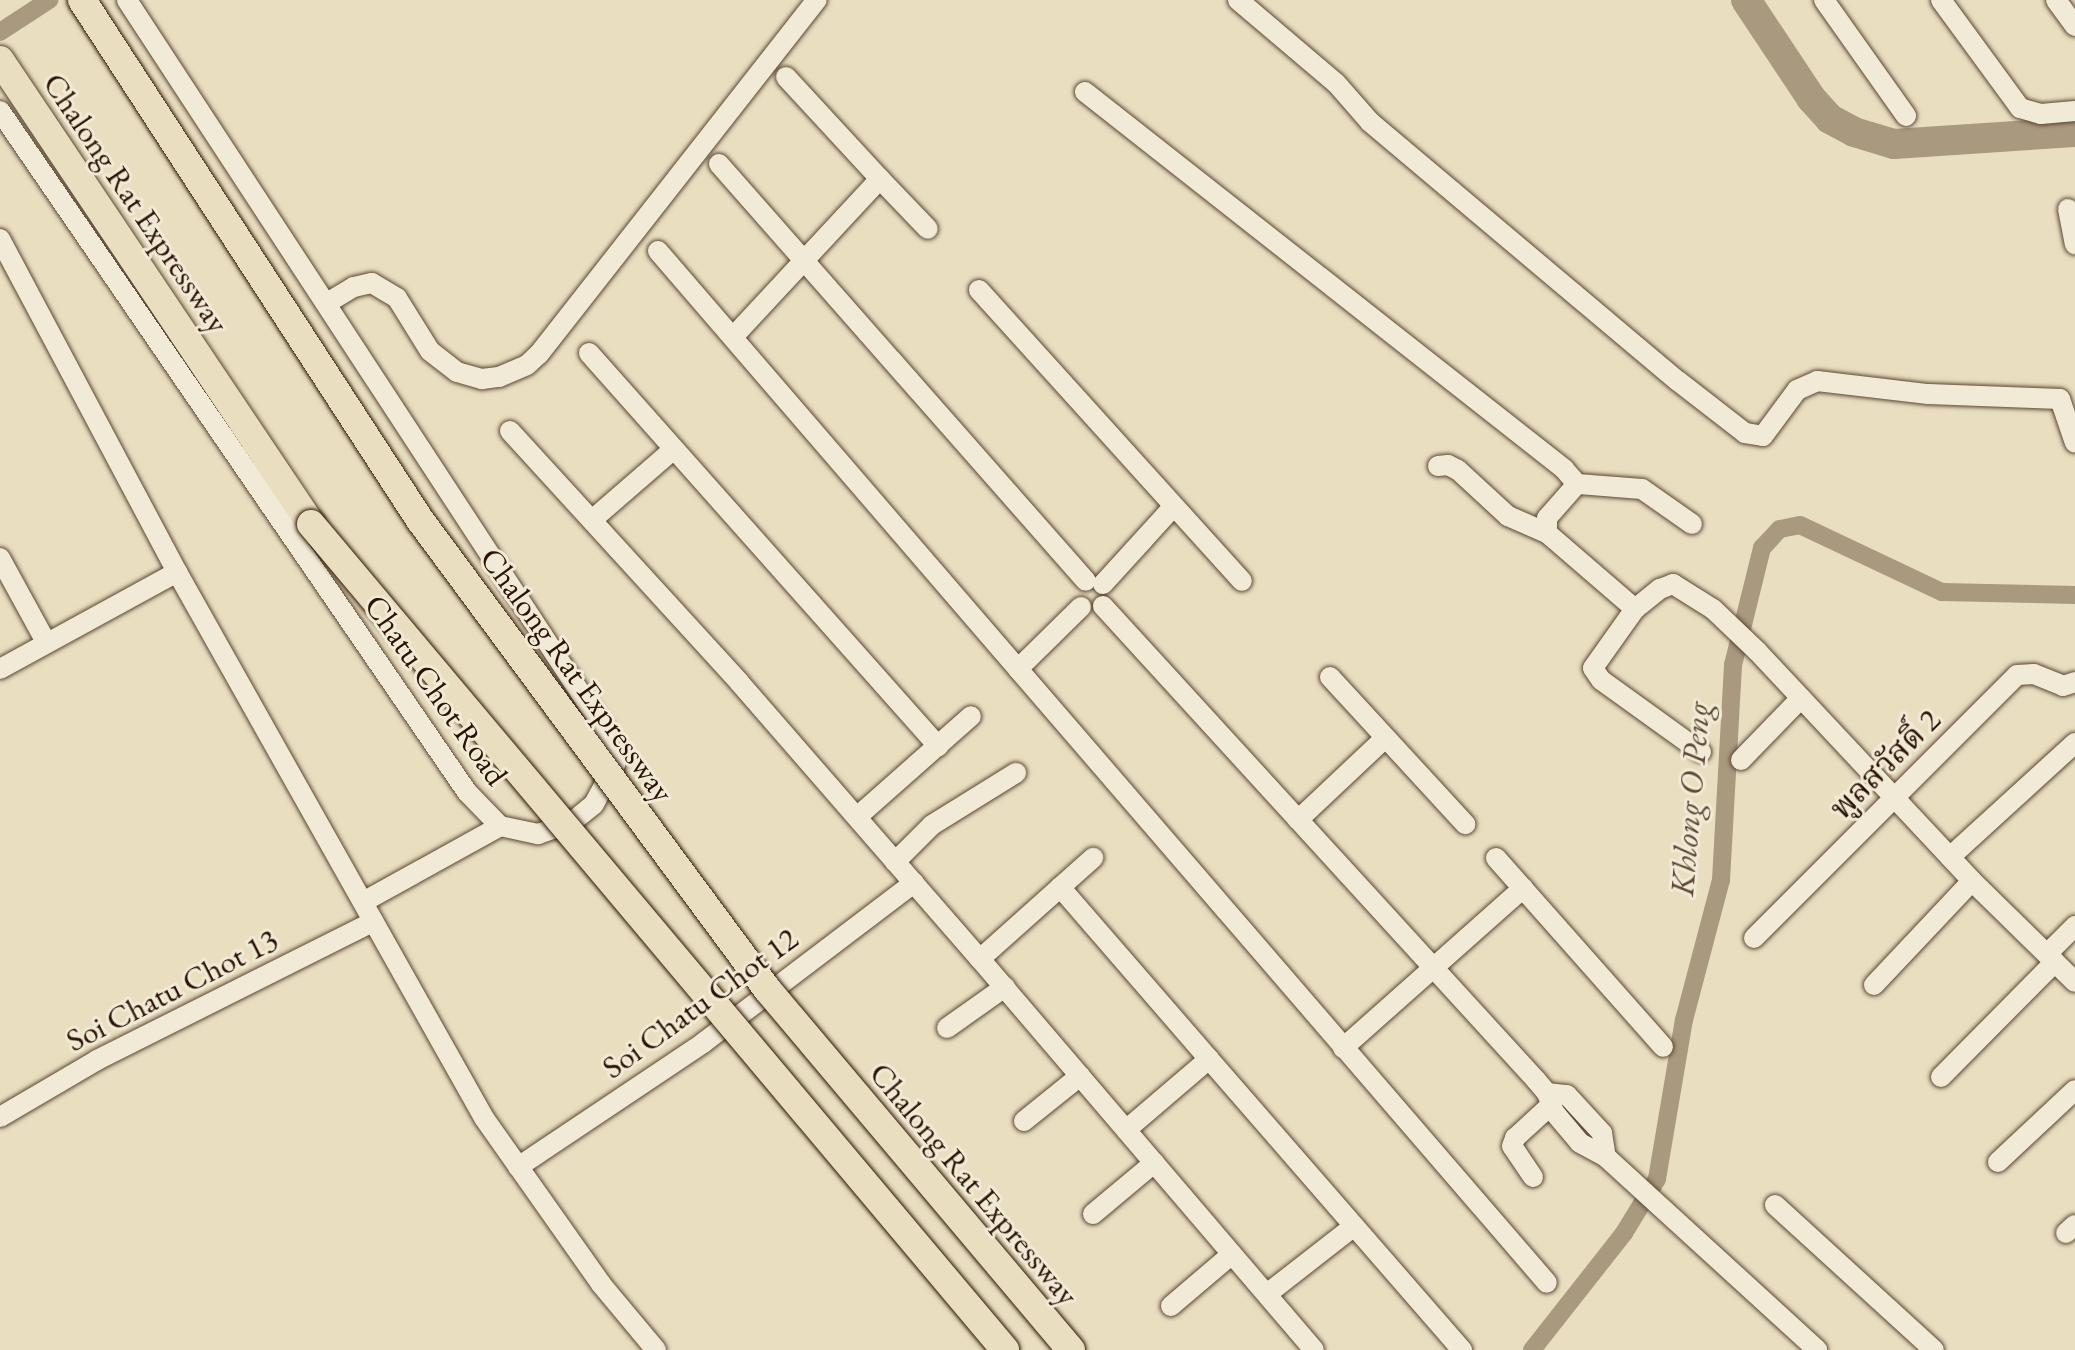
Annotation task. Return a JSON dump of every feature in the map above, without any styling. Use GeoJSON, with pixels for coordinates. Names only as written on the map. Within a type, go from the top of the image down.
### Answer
{"type":"FeatureCollection","features":[{"type":"Feature","properties":{"kind":"highway","name":"Chalong Rat Expressway"},"geometry":{"type":"LineString","coordinates":[[82,0],[420,520],[767,989],[1071,1350]]}},
{"type":"Feature","properties":{"kind":"highway","name":"Chalong Rat Expressway"},"geometry":{"type":"LineString","coordinates":[[5,67],[275,471],[346,569],[1005,1350]]}},
{"type":"Feature","properties":{"kind":"street","name":"Chatu Chot Road"},"geometry":{"type":"LineString","coordinates":[[0,111],[467,792],[500,826],[538,834],[572,822],[594,804],[615,765],[604,729],[127,0]]}},
{"type":"Feature","properties":{"kind":"street"},"geometry":{"type":"LineString","coordinates":[[327,303],[354,287],[372,283],[397,298],[430,351],[457,372],[482,379],[499,377],[527,365],[539,354],[817,0]]}},
{"type":"Feature","properties":{"kind":"street"},"geometry":{"type":"LineString","coordinates":[[1238,0],[1336,83],[1393,142],[1745,433],[1763,436],[1797,390],[1817,381],[1928,394],[2067,399],[2075,443]]}},
{"type":"Feature","properties":{"kind":"street"},"geometry":{"type":"LineString","coordinates":[[1824,0],[1906,116]]}},
{"type":"Feature","properties":{"kind":"street"},"geometry":{"type":"LineString","coordinates":[[1941,0],[2020,108],[2041,114],[2075,111]]}},
{"type":"Feature","properties":{"kind":"street"},"geometry":{"type":"LineString","coordinates":[[2056,0],[2075,26]]}},
{"type":"Feature","properties":{"kind":"street"},"geometry":{"type":"LineString","coordinates":[[786,77],[928,229]]}},
{"type":"Feature","properties":{"kind":"street"},"geometry":{"type":"LineString","coordinates":[[1085,92],[1551,459],[1577,484],[1642,489],[1692,524]]}},
{"type":"Feature","properties":{"kind":"street"},"geometry":{"type":"LineString","coordinates":[[719,164],[1094,583],[1108,595],[1103,606],[1092,611],[1081,607],[1076,596],[1094,583],[1173,507]]}},
{"type":"Feature","properties":{"kind":"street"},"geometry":{"type":"LineString","coordinates":[[733,337],[880,179]]}},
{"type":"Feature","properties":{"kind":"street"},"geometry":{"type":"LineString","coordinates":[[2068,209],[2075,244]]}},
{"type":"Feature","properties":{"kind":"street"},"geometry":{"type":"LineString","coordinates":[[0,239],[177,572],[484,1118],[601,1284],[656,1350]]}},
{"type":"Feature","properties":{"kind":"street"},"geometry":{"type":"LineString","coordinates":[[658,251],[1547,1283]]}},
{"type":"Feature","properties":{"kind":"street"},"geometry":{"type":"LineString","coordinates":[[979,290],[1242,581]]}},
{"type":"Feature","properties":{"kind":"street"},"geometry":{"type":"LineString","coordinates":[[589,353],[938,746]]}},
{"type":"Feature","properties":{"kind":"street"},"geometry":{"type":"LineString","coordinates":[[510,431],[857,817],[1005,987],[1267,1294],[1305,1347]]}},
{"type":"Feature","properties":{"kind":"street"},"geometry":{"type":"LineString","coordinates":[[592,520],[674,449]]}},
{"type":"Feature","properties":{"kind":"street"},"geometry":{"type":"LineString","coordinates":[[1438,466],[1448,465],[1458,470],[1508,516],[1547,533],[1635,609]]}},
{"type":"Feature","properties":{"kind":"street"},"geometry":{"type":"LineString","coordinates":[[1547,533],[1547,518],[1577,484]]}},
{"type":"Feature","properties":{"kind":"street"},"geometry":{"type":"LineString","coordinates":[[0,558],[46,642]]}},
{"type":"Feature","properties":{"kind":"street"},"geometry":{"type":"LineString","coordinates":[[0,669],[177,572]]}},
{"type":"Feature","properties":{"kind":"street"},"geometry":{"type":"LineString","coordinates":[[1701,752],[1601,680],[1593,668],[1635,609],[1660,589],[1673,584],[1713,609],[1758,652],[1972,881],[2075,982]]}},
{"type":"Feature","properties":{"kind":"street"},"geometry":{"type":"LineString","coordinates":[[1103,606],[1433,968],[1549,1099],[1580,1143],[1610,1161],[1817,1350]]}},
{"type":"Feature","properties":{"kind":"street"},"geometry":{"type":"LineString","coordinates":[[1018,669],[1081,607]]}},
{"type":"Feature","properties":{"kind":"street","name":"พูลสวัสดิ์ 2"},"geometry":{"type":"LineString","coordinates":[[1754,938],[2017,675],[2034,674],[2063,686],[2075,682]]}},
{"type":"Feature","properties":{"kind":"street"},"geometry":{"type":"LineString","coordinates":[[1330,677],[1465,824]]}},
{"type":"Feature","properties":{"kind":"street"},"geometry":{"type":"LineString","coordinates":[[1741,760],[1801,698]]}},
{"type":"Feature","properties":{"kind":"street"},"geometry":{"type":"LineString","coordinates":[[857,817],[971,716]]}},
{"type":"Feature","properties":{"kind":"street"},"geometry":{"type":"LineString","coordinates":[[1298,820],[1385,738]]}},
{"type":"Feature","properties":{"kind":"street"},"geometry":{"type":"LineString","coordinates":[[1950,857],[2075,743]]}},
{"type":"Feature","properties":{"kind":"street"},"geometry":{"type":"LineString","coordinates":[[895,862],[932,825],[1016,773]]}},
{"type":"Feature","properties":{"kind":"street"},"geometry":{"type":"LineString","coordinates":[[363,902],[500,826]]}},
{"type":"Feature","properties":{"kind":"street"},"geometry":{"type":"LineString","coordinates":[[980,959],[1093,858]]}},
{"type":"Feature","properties":{"kind":"street"},"geometry":{"type":"LineString","coordinates":[[1496,858],[1663,1047]]}},
{"type":"Feature","properties":{"kind":"street"},"geometry":{"type":"LineString","coordinates":[[1874,985],[1972,881]]}},
{"type":"Feature","properties":{"kind":"street","name":"Soi Chatu Chot 12"},"geometry":{"type":"LineString","coordinates":[[518,1167],[703,1043],[914,883]]}},
{"type":"Feature","properties":{"kind":"street"},"geometry":{"type":"LineString","coordinates":[[1060,887],[1462,1350]]}},
{"type":"Feature","properties":{"kind":"street"},"geometry":{"type":"LineString","coordinates":[[1343,1048],[1523,888]]}},
{"type":"Feature","properties":{"kind":"street","name":"Soi Chatu Chot 13"},"geometry":{"type":"LineString","coordinates":[[0,1117],[97,1060],[373,922]]}},
{"type":"Feature","properties":{"kind":"street"},"geometry":{"type":"LineString","coordinates":[[1941,1077],[2051,958],[2075,926]]}},
{"type":"Feature","properties":{"kind":"street"},"geometry":{"type":"LineString","coordinates":[[947,1028],[1005,987]]}},
{"type":"Feature","properties":{"kind":"street"},"geometry":{"type":"LineString","coordinates":[[1126,1130],[1209,1059]]}},
{"type":"Feature","properties":{"kind":"street"},"geometry":{"type":"LineString","coordinates":[[1024,1121],[1080,1076]]}},
{"type":"Feature","properties":{"kind":"street"},"geometry":{"type":"LineString","coordinates":[[1998,1162],[2075,1090]]}},
{"type":"Feature","properties":{"kind":"street"},"geometry":{"type":"LineString","coordinates":[[1533,1177],[1512,1146],[1515,1138],[1549,1099]]}},
{"type":"Feature","properties":{"kind":"street"},"geometry":{"type":"LineString","coordinates":[[1093,1214],[1154,1163]]}},
{"type":"Feature","properties":{"kind":"street"},"geometry":{"type":"LineString","coordinates":[[1775,1205],[1934,1350]]}},
{"type":"Feature","properties":{"kind":"street"},"geometry":{"type":"LineString","coordinates":[[1267,1294],[1354,1226]]}},
{"type":"Feature","properties":{"kind":"street"},"geometry":{"type":"LineString","coordinates":[[1171,1306],[1232,1254]]}},
{"type":"Feature","properties":{"kind":"waterway"},"geometry":{"type":"LineString","coordinates":[[0,32],[49,0]]}},
{"type":"Feature","properties":{"kind":"waterway"},"geometry":{"type":"LineString","coordinates":[[1746,0],[1811,98],[1830,119],[1854,132],[1894,144],[2075,132]]}},
{"type":"Feature","properties":{"kind":"waterway","name":"Khlong O Peng"},"geometry":{"type":"LineString","coordinates":[[1532,1350],[1624,1233],[1657,1179],[1684,1020],[1721,880],[1733,665],[1762,548],[1780,529],[1800,525],[1942,592],[2075,595]]}}]}
